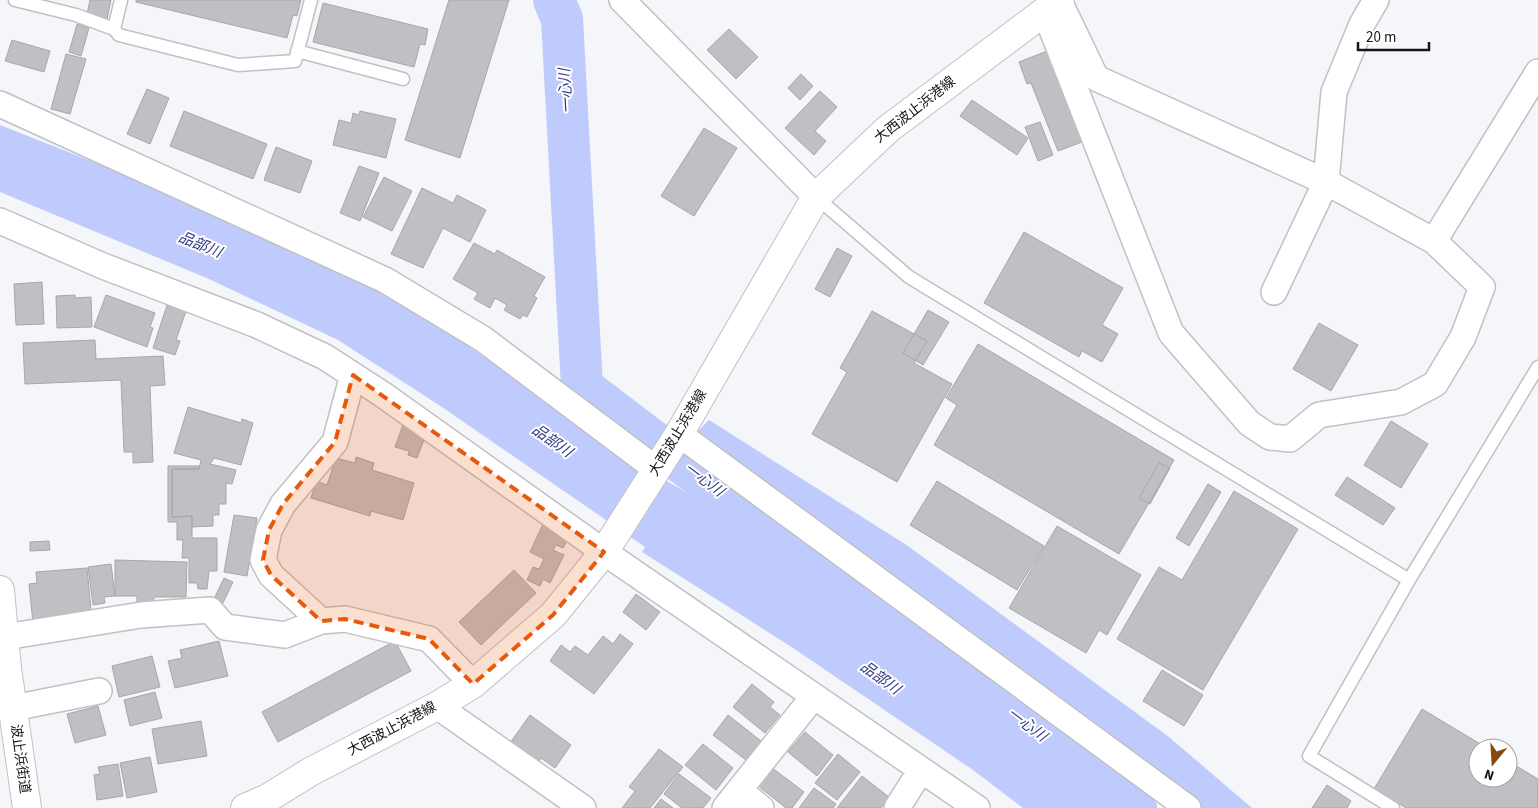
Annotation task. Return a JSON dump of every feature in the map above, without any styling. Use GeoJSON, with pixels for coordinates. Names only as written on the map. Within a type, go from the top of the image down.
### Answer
{"type":"FeatureCollection","features":[{"type":"Feature","properties":{"kind":"main road","name":"大西波止浜港線"},"geometry":{"type":"LineString","coordinates":[[245,808],[268,798],[310,772],[437,706],[472,684],[553,615],[607,546],[664,457],[816,197],[888,129],[1052,4]]}},
{"type":"Feature","properties":{"kind":"main road","name":"波止浜街道"},"geometry":{"type":"LineString","coordinates":[[0,590],[8,696],[27,808]]}},
{"type":"Feature","properties":{"kind":"street"},"geometry":{"type":"LineString","coordinates":[[622,0],[816,197]]}},
{"type":"Feature","properties":{"kind":"street"},"geometry":{"type":"LineString","coordinates":[[1274,292],[1326,182],[1334,92],[1362,24],[1376,0]]}},
{"type":"Feature","properties":{"kind":"street"},"geometry":{"type":"LineString","coordinates":[[1052,4],[1096,78],[1326,182],[1434,241],[1482,287],[1463,337],[1434,384],[1401,402],[1319,415],[1290,439],[1270,438],[1249,423],[1172,333],[1052,4]]}},
{"type":"Feature","properties":{"kind":"street"},"geometry":{"type":"LineString","coordinates":[[1434,241],[1538,72]]}},
{"type":"Feature","properties":{"kind":"street"},"geometry":{"type":"LineString","coordinates":[[0,104],[385,280],[483,339],[664,457],[1188,808]]}},
{"type":"Feature","properties":{"kind":"street"},"geometry":{"type":"LineString","coordinates":[[0,221],[103,266],[257,325],[325,356],[607,546],[814,696],[977,808]]}},
{"type":"Feature","properties":{"kind":"street"},"geometry":{"type":"LineString","coordinates":[[321,621],[271,575],[263,560],[269,530],[283,504],[335,442],[353,375]]}},
{"type":"Feature","properties":{"kind":"street"},"geometry":{"type":"LineString","coordinates":[[5,637],[141,615],[210,610],[225,627],[285,635],[321,621],[345,619],[428,640],[472,684]]}},
{"type":"Feature","properties":{"kind":"street"},"geometry":{"type":"LineString","coordinates":[[8,696],[99,691]]}},
{"type":"Feature","properties":{"kind":"street"},"geometry":{"type":"LineString","coordinates":[[761,808],[732,799],[814,696]]}},
{"type":"Feature","properties":{"kind":"street"},"geometry":{"type":"LineString","coordinates":[[437,706],[583,808]]}},
{"type":"Feature","properties":{"kind":"street"},"geometry":{"type":"LineString","coordinates":[[896,808],[921,770]]}},
{"type":"Feature","properties":{"kind":"lane"},"geometry":{"type":"LineString","coordinates":[[15,0],[76,15],[114,29],[119,35],[238,65],[295,60],[310,0]]}},
{"type":"Feature","properties":{"kind":"lane"},"geometry":{"type":"LineString","coordinates":[[114,29],[121,0]]}},
{"type":"Feature","properties":{"kind":"lane"},"geometry":{"type":"LineString","coordinates":[[297,51],[403,79]]}},
{"type":"Feature","properties":{"kind":"lane"},"geometry":{"type":"LineString","coordinates":[[816,197],[909,276],[1409,580]]}},
{"type":"Feature","properties":{"kind":"lane"},"geometry":{"type":"LineString","coordinates":[[1393,808],[1309,756],[1409,580],[1538,367]]}},
{"type":"Feature","properties":{"kind":"highlighted area"},"geometry":{"type":"Polygon","coordinates":[[[353,375],[604,552],[553,615],[473,684],[429,639],[345,619],[321,621],[271,575],[263,560],[269,530],[283,504],[335,442],[353,375]]]}},
{"type":"Feature","properties":{"kind":"water","name":"品部川"},"geometry":{"type":"Polygon","coordinates":[[[0,125],[124,174],[383,290],[429,318],[621,455],[679,488],[862,609],[1127,808],[1023,808],[973,770],[793,648],[642,552],[645,547],[442,407],[338,340],[209,279],[0,192],[0,125]]]}},
{"type":"Feature","properties":{"kind":"water"},"geometry":{"type":"Polygon","coordinates":[[[709,420],[908,546],[1169,737],[1252,808],[1196,808],[696,433],[709,420]]]}},
{"type":"Feature","properties":{"kind":"building"},"geometry":{"type":"Polygon","coordinates":[[[90,0],[111,0],[107,19],[87,14],[90,0]]]}},
{"type":"Feature","properties":{"kind":"building"},"geometry":{"type":"Polygon","coordinates":[[[136,0],[301,0],[297,16],[293,15],[287,38],[136,2],[136,0]]]}},
{"type":"Feature","properties":{"kind":"building"},"geometry":{"type":"Polygon","coordinates":[[[449,0],[509,0],[460,158],[405,140],[449,0]]]}},
{"type":"Feature","properties":{"kind":"building"},"geometry":{"type":"Polygon","coordinates":[[[323,3],[428,29],[425,45],[420,44],[414,67],[313,42],[323,3]]]}},
{"type":"Feature","properties":{"kind":"building"},"geometry":{"type":"Polygon","coordinates":[[[77,24],[89,28],[81,56],[69,52],[77,24]]]}},
{"type":"Feature","properties":{"kind":"building"},"geometry":{"type":"Polygon","coordinates":[[[729,29],[758,57],[736,79],[707,50],[729,29]]]}},
{"type":"Feature","properties":{"kind":"building"},"geometry":{"type":"Polygon","coordinates":[[[12,40],[50,51],[44,72],[5,61],[12,40]]]}},
{"type":"Feature","properties":{"kind":"building"},"geometry":{"type":"Polygon","coordinates":[[[1047,51],[1082,142],[1058,151],[1031,83],[1027,84],[1019,62],[1047,51]]]}},
{"type":"Feature","properties":{"kind":"building"},"geometry":{"type":"Polygon","coordinates":[[[66,54],[86,59],[70,114],[51,109],[66,54]]]}},
{"type":"Feature","properties":{"kind":"building"},"geometry":{"type":"Polygon","coordinates":[[[801,74],[813,86],[800,100],[788,88],[801,74]]]}},
{"type":"Feature","properties":{"kind":"building"},"geometry":{"type":"Polygon","coordinates":[[[147,89],[169,98],[150,144],[127,134],[147,89]]]}},
{"type":"Feature","properties":{"kind":"building"},"geometry":{"type":"Polygon","coordinates":[[[820,91],[837,107],[815,131],[826,141],[814,155],[785,128],[820,91]]]}},
{"type":"Feature","properties":{"kind":"building"},"geometry":{"type":"Polygon","coordinates":[[[972,100],[1028,138],[1017,155],[960,116],[972,100]]]}},
{"type":"Feature","properties":{"kind":"building"},"geometry":{"type":"Polygon","coordinates":[[[184,111],[267,144],[253,179],[170,146],[184,111]]]}},
{"type":"Feature","properties":{"kind":"building"},"geometry":{"type":"Polygon","coordinates":[[[360,111],[396,119],[386,158],[333,145],[339,120],[351,123],[353,113],[359,115],[360,111]]]}},
{"type":"Feature","properties":{"kind":"building"},"geometry":{"type":"Polygon","coordinates":[[[1040,122],[1053,155],[1038,161],[1025,127],[1040,122]]]}},
{"type":"Feature","properties":{"kind":"building"},"geometry":{"type":"Polygon","coordinates":[[[704,128],[737,148],[694,216],[661,196],[704,128]]]}},
{"type":"Feature","properties":{"kind":"building"},"geometry":{"type":"Polygon","coordinates":[[[276,147],[312,161],[300,193],[264,180],[276,147]]]}},
{"type":"Feature","properties":{"kind":"building"},"geometry":{"type":"Polygon","coordinates":[[[359,166],[379,173],[360,221],[340,213],[359,166]]]}},
{"type":"Feature","properties":{"kind":"building"},"geometry":{"type":"Polygon","coordinates":[[[384,177],[412,191],[392,231],[363,217],[384,177]]]}},
{"type":"Feature","properties":{"kind":"building"},"geometry":{"type":"Polygon","coordinates":[[[422,188],[453,203],[457,195],[486,210],[470,242],[443,228],[423,268],[391,254],[422,188]]]}},
{"type":"Feature","properties":{"kind":"building"},"geometry":{"type":"Polygon","coordinates":[[[1024,232],[1123,288],[1102,325],[1118,334],[1102,362],[1082,351],[1079,357],[984,303],[1024,232]]]}},
{"type":"Feature","properties":{"kind":"building"},"geometry":{"type":"Polygon","coordinates":[[[474,243],[495,254],[497,250],[545,277],[534,296],[537,298],[527,317],[523,315],[520,319],[504,310],[507,305],[495,298],[490,308],[474,299],[478,293],[453,279],[474,243]]]}},
{"type":"Feature","properties":{"kind":"building"},"geometry":{"type":"Polygon","coordinates":[[[837,248],[852,256],[830,297],[815,289],[837,248]]]}},
{"type":"Feature","properties":{"kind":"building"},"geometry":{"type":"Polygon","coordinates":[[[42,282],[44,324],[16,325],[14,284],[42,282]]]}},
{"type":"Feature","properties":{"kind":"building"},"geometry":{"type":"Polygon","coordinates":[[[75,295],[75,298],[91,297],[92,327],[57,328],[56,296],[75,295]]]}},
{"type":"Feature","properties":{"kind":"building"},"geometry":{"type":"Polygon","coordinates":[[[106,295],[155,313],[150,327],[153,328],[147,347],[94,327],[106,295]]]}},
{"type":"Feature","properties":{"kind":"building"},"geometry":{"type":"Polygon","coordinates":[[[167,305],[186,311],[176,340],[180,341],[175,355],[153,348],[167,305]]]}},
{"type":"Feature","properties":{"kind":"building"},"geometry":{"type":"Polygon","coordinates":[[[928,310],[949,322],[923,365],[903,353],[928,310]]]}},
{"type":"Feature","properties":{"kind":"building"},"geometry":{"type":"Polygon","coordinates":[[[872,311],[927,341],[914,363],[952,384],[897,482],[812,434],[847,372],[840,368],[872,311]]]}},
{"type":"Feature","properties":{"kind":"building"},"geometry":{"type":"Polygon","coordinates":[[[1319,323],[1358,345],[1331,391],[1293,369],[1319,323]]]}},
{"type":"Feature","properties":{"kind":"building"},"geometry":{"type":"Polygon","coordinates":[[[95,340],[96,359],[163,356],[165,385],[150,386],[153,462],[133,463],[133,452],[124,452],[121,380],[25,384],[23,343],[95,340]]]}},
{"type":"Feature","properties":{"kind":"building"},"geometry":{"type":"Polygon","coordinates":[[[978,344],[1174,460],[1119,554],[934,445],[957,405],[946,398],[978,344]]]}},
{"type":"Feature","properties":{"kind":"building"},"geometry":{"type":"Polygon","coordinates":[[[188,407],[241,423],[242,419],[253,423],[241,465],[214,458],[210,464],[236,470],[232,484],[226,483],[226,504],[219,504],[219,515],[213,515],[213,526],[192,527],[192,516],[172,517],[172,469],[199,469],[201,460],[174,453],[188,407]]]}},
{"type":"Feature","properties":{"kind":"building"},"geometry":{"type":"Polygon","coordinates":[[[1391,421],[1428,444],[1401,488],[1364,465],[1391,421]]]}},
{"type":"Feature","properties":{"kind":"building"},"geometry":{"type":"Polygon","coordinates":[[[404,422],[421,428],[424,440],[417,458],[408,455],[409,451],[395,447],[404,422]]]}},
{"type":"Feature","properties":{"kind":"building"},"geometry":{"type":"Polygon","coordinates":[[[356,457],[374,463],[372,470],[414,483],[403,520],[371,511],[370,516],[311,498],[316,481],[327,485],[336,458],[355,463],[356,457]]]}},
{"type":"Feature","properties":{"kind":"building"},"geometry":{"type":"Polygon","coordinates":[[[1159,463],[1170,468],[1150,504],[1139,498],[1159,463]]]}},
{"type":"Feature","properties":{"kind":"building"},"geometry":{"type":"Polygon","coordinates":[[[168,466],[200,466],[199,469],[172,469],[172,517],[192,516],[192,538],[217,538],[217,571],[209,571],[207,589],[198,589],[197,583],[189,583],[189,558],[182,558],[183,540],[177,540],[177,522],[168,522],[168,466]]]}},
{"type":"Feature","properties":{"kind":"building"},"geometry":{"type":"Polygon","coordinates":[[[1347,477],[1395,508],[1383,525],[1335,495],[1347,477]]]}},
{"type":"Feature","properties":{"kind":"building"},"geometry":{"type":"Polygon","coordinates":[[[937,481],[1044,546],[1017,590],[910,525],[937,481]]]}},
{"type":"Feature","properties":{"kind":"building"},"geometry":{"type":"Polygon","coordinates":[[[1208,484],[1221,492],[1189,546],[1176,538],[1208,484]]]}},
{"type":"Feature","properties":{"kind":"building"},"geometry":{"type":"Polygon","coordinates":[[[1234,491],[1298,529],[1203,690],[1117,639],[1159,567],[1182,580],[1234,491]]]}},
{"type":"Feature","properties":{"kind":"building"},"geometry":{"type":"Polygon","coordinates":[[[234,515],[257,518],[247,576],[224,572],[234,515]]]}},
{"type":"Feature","properties":{"kind":"building"},"geometry":{"type":"Polygon","coordinates":[[[544,522],[570,535],[563,548],[556,545],[553,550],[564,555],[550,583],[543,579],[540,586],[527,580],[533,567],[539,569],[544,559],[530,552],[544,522]]]}},
{"type":"Feature","properties":{"kind":"building"},"geometry":{"type":"Polygon","coordinates":[[[1057,526],[1141,575],[1107,635],[1099,630],[1086,653],[1009,608],[1057,526]]]}},
{"type":"Feature","properties":{"kind":"building"},"geometry":{"type":"Polygon","coordinates":[[[49,541],[50,550],[30,551],[30,542],[49,541]]]}},
{"type":"Feature","properties":{"kind":"building"},"geometry":{"type":"Polygon","coordinates":[[[115,560],[187,562],[186,597],[154,597],[153,604],[137,604],[137,596],[115,596],[115,560]]]}},
{"type":"Feature","properties":{"kind":"building"},"geometry":{"type":"Polygon","coordinates":[[[111,564],[115,596],[104,597],[105,603],[93,605],[88,567],[111,564]]]}},
{"type":"Feature","properties":{"kind":"building"},"geometry":{"type":"Polygon","coordinates":[[[87,568],[91,610],[33,623],[29,584],[37,583],[36,572],[87,568]]]}},
{"type":"Feature","properties":{"kind":"building"},"geometry":{"type":"Polygon","coordinates":[[[514,570],[536,593],[481,645],[459,622],[514,570]]]}},
{"type":"Feature","properties":{"kind":"building"},"geometry":{"type":"Polygon","coordinates":[[[224,578],[233,582],[223,603],[214,599],[224,578]]]}},
{"type":"Feature","properties":{"kind":"building"},"geometry":{"type":"Polygon","coordinates":[[[636,594],[660,612],[646,630],[623,612],[636,594]]]}},
{"type":"Feature","properties":{"kind":"building"},"geometry":{"type":"Polygon","coordinates":[[[620,634],[633,644],[594,694],[550,661],[561,645],[570,652],[575,646],[588,655],[603,636],[613,644],[620,634]]]}},
{"type":"Feature","properties":{"kind":"building"},"geometry":{"type":"Polygon","coordinates":[[[219,641],[228,676],[175,688],[168,661],[182,658],[180,650],[219,641]]]}},
{"type":"Feature","properties":{"kind":"building"},"geometry":{"type":"Polygon","coordinates":[[[395,641],[411,671],[278,742],[262,712],[395,641]]]}},
{"type":"Feature","properties":{"kind":"building"},"geometry":{"type":"Polygon","coordinates":[[[152,656],[160,687],[119,697],[112,666],[152,656]]]}},
{"type":"Feature","properties":{"kind":"building"},"geometry":{"type":"Polygon","coordinates":[[[1162,670],[1203,695],[1184,726],[1143,701],[1162,670]]]}},
{"type":"Feature","properties":{"kind":"building"},"geometry":{"type":"Polygon","coordinates":[[[752,684],[774,702],[770,707],[780,715],[765,733],[733,707],[752,684]]]}},
{"type":"Feature","properties":{"kind":"building"},"geometry":{"type":"Polygon","coordinates":[[[155,692],[162,718],[130,726],[124,700],[155,692]]]}},
{"type":"Feature","properties":{"kind":"building"},"geometry":{"type":"Polygon","coordinates":[[[98,706],[106,735],[75,743],[67,714],[98,706]]]}},
{"type":"Feature","properties":{"kind":"building"},"geometry":{"type":"Polygon","coordinates":[[[1422,709],[1470,738],[1468,738],[1468,788],[1518,788],[1518,767],[1538,779],[1538,808],[1406,808],[1374,789],[1422,709]]]}},
{"type":"Feature","properties":{"kind":"building"},"geometry":{"type":"Polygon","coordinates":[[[530,715],[571,745],[555,768],[541,758],[538,763],[510,743],[530,715]]]}},
{"type":"Feature","properties":{"kind":"building"},"geometry":{"type":"Polygon","coordinates":[[[728,715],[761,741],[746,760],[713,735],[728,715]]]}},
{"type":"Feature","properties":{"kind":"building"},"geometry":{"type":"Polygon","coordinates":[[[201,721],[207,756],[158,764],[152,729],[201,721]]]}},
{"type":"Feature","properties":{"kind":"building"},"geometry":{"type":"Polygon","coordinates":[[[805,732],[833,755],[817,776],[788,752],[805,732]]]}},
{"type":"Feature","properties":{"kind":"building"},"geometry":{"type":"Polygon","coordinates":[[[703,744],[733,768],[716,790],[685,765],[703,744]]]}},
{"type":"Feature","properties":{"kind":"building"},"geometry":{"type":"Polygon","coordinates":[[[659,749],[683,767],[650,808],[622,808],[635,791],[629,787],[659,749]]]}},
{"type":"Feature","properties":{"kind":"building"},"geometry":{"type":"Polygon","coordinates":[[[838,754],[860,772],[837,800],[815,783],[838,754]]]}},
{"type":"Feature","properties":{"kind":"building"},"geometry":{"type":"Polygon","coordinates":[[[150,757],[157,792],[127,798],[120,763],[150,757]]]}},
{"type":"Feature","properties":{"kind":"building"},"geometry":{"type":"Polygon","coordinates":[[[118,764],[123,796],[97,800],[94,775],[100,774],[98,767],[118,764]]]}},
{"type":"Feature","properties":{"kind":"building"},"geometry":{"type":"Polygon","coordinates":[[[771,767],[804,792],[792,808],[786,808],[757,785],[771,767]]]}},
{"type":"Feature","properties":{"kind":"building"},"geometry":{"type":"Polygon","coordinates":[[[679,774],[711,798],[703,808],[682,808],[664,794],[679,774]]]}},
{"type":"Feature","properties":{"kind":"building"},"geometry":{"type":"Polygon","coordinates":[[[862,776],[889,797],[881,808],[837,808],[862,776]]]}},
{"type":"Feature","properties":{"kind":"building"},"geometry":{"type":"Polygon","coordinates":[[[1327,785],[1351,801],[1347,808],[1312,808],[1327,785]]]}},
{"type":"Feature","properties":{"kind":"building"},"geometry":{"type":"Polygon","coordinates":[[[814,788],[836,804],[833,808],[799,808],[814,788]]]}},
{"type":"Feature","properties":{"kind":"building"},"geometry":{"type":"Polygon","coordinates":[[[661,799],[673,808],[654,808],[661,799]]]}},
{"type":"Feature","properties":{"kind":"waterway","name":"一心川"},"geometry":{"type":"LineString","coordinates":[[554,0],[562,19],[582,387],[1136,808]]}}]}
